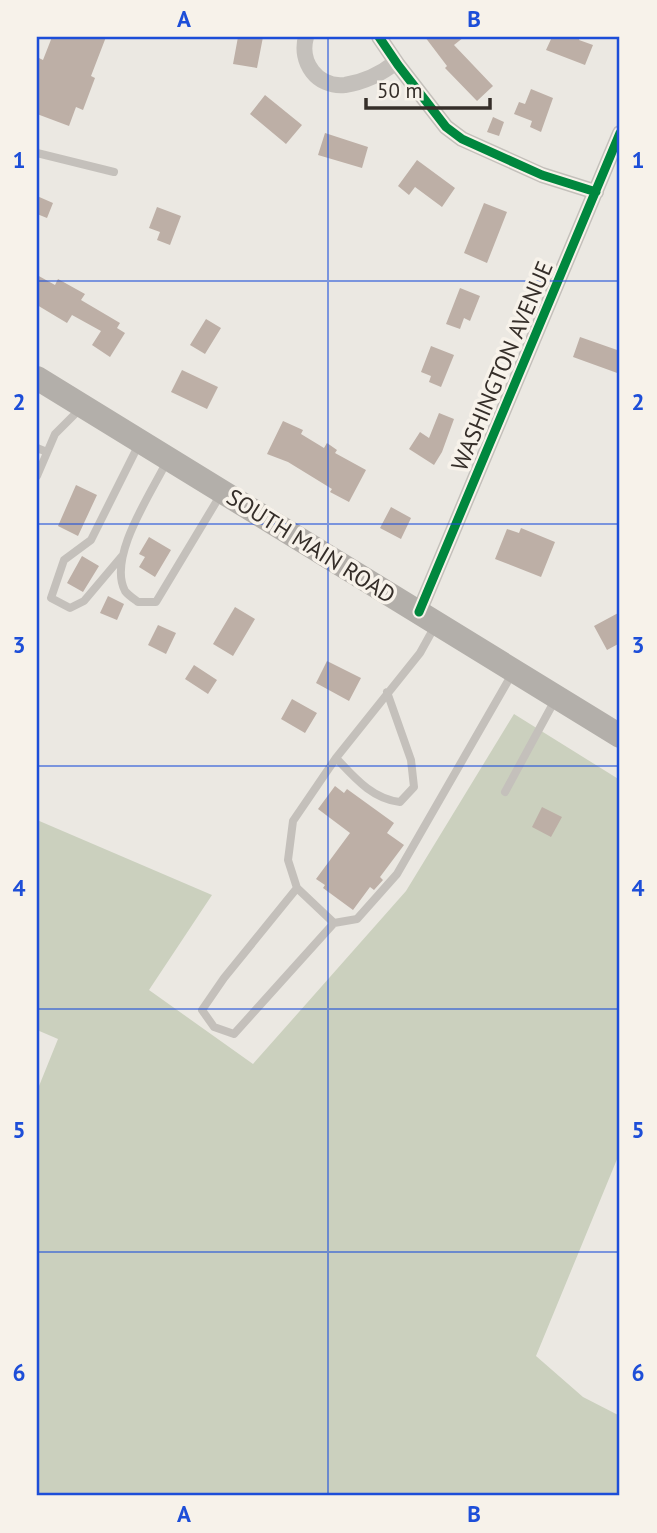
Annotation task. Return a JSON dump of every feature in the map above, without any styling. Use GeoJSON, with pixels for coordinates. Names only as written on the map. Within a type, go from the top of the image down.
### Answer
{"type":"FeatureCollection","features":[{"type":"Feature","properties":{"kind":"main road","name":"SOUTH MAIN ROAD"},"geometry":{"type":"LineString","coordinates":[[37,378],[620,736]]}},
{"type":"Feature","properties":{"kind":"street"},"geometry":{"type":"LineString","coordinates":[[306,37],[304,49],[311,71],[326,81],[341,85],[358,82],[381,73],[396,62]]}},
{"type":"Feature","properties":{"kind":"street"},"geometry":{"type":"LineString","coordinates":[[379,37],[446,127],[462,139],[542,175],[596,192]]}},
{"type":"Feature","properties":{"kind":"street","name":"WASHINGTON AVENUE"},"geometry":{"type":"LineString","coordinates":[[428,618],[620,134]]}},
{"type":"Feature","properties":{"kind":"lane"},"geometry":{"type":"LineString","coordinates":[[37,153],[114,172]]}},
{"type":"Feature","properties":{"kind":"lane"},"geometry":{"type":"LineString","coordinates":[[37,476],[55,434],[83,406]]}},
{"type":"Feature","properties":{"kind":"lane"},"geometry":{"type":"LineString","coordinates":[[122,556],[84,601],[70,608],[51,598],[64,560],[90,540],[117,493],[141,442]]}},
{"type":"Feature","properties":{"kind":"lane"},"geometry":{"type":"LineString","coordinates":[[37,448],[47,452]]}},
{"type":"Feature","properties":{"kind":"lane"},"geometry":{"type":"LineString","coordinates":[[168,458],[129,536],[122,556],[121,573],[126,592],[138,602],[156,602],[223,492]]}},
{"type":"Feature","properties":{"kind":"lane"},"geometry":{"type":"LineString","coordinates":[[334,923],[297,887],[288,860],[293,821],[337,758],[420,653],[428,618]]}},
{"type":"Feature","properties":{"kind":"lane"},"geometry":{"type":"LineString","coordinates":[[297,887],[224,978],[202,1010],[214,1027],[234,1034],[334,923],[357,919],[397,874],[514,671]]}},
{"type":"Feature","properties":{"kind":"lane"},"geometry":{"type":"LineString","coordinates":[[337,758],[357,781],[385,800],[400,802],[414,787],[411,760],[387,692]]}},
{"type":"Feature","properties":{"kind":"lane"},"geometry":{"type":"LineString","coordinates":[[505,792],[556,697]]}},
{"type":"Feature","properties":{"kind":"green space"},"geometry":{"type":"Polygon","coordinates":[[[514,714],[620,780],[620,1152],[536,1356],[583,1397],[620,1416],[620,1496],[37,1496],[37,1091],[58,1039],[37,1030],[37,820],[212,895],[149,990],[253,1064],[406,891],[514,714]]]}},
{"type":"Feature","properties":{"kind":"building"},"geometry":{"type":"Polygon","coordinates":[[[52,37],[106,37],[91,76],[95,78],[83,110],[76,107],[69,126],[37,114],[37,57],[43,60],[52,37]]]}},
{"type":"Feature","properties":{"kind":"building"},"geometry":{"type":"Polygon","coordinates":[[[238,37],[263,37],[257,68],[233,64],[238,37]]]}},
{"type":"Feature","properties":{"kind":"building"},"geometry":{"type":"Polygon","coordinates":[[[425,37],[464,37],[454,45],[493,86],[477,101],[445,68],[447,66],[425,37]]]}},
{"type":"Feature","properties":{"kind":"building"},"geometry":{"type":"Polygon","coordinates":[[[552,37],[580,37],[579,40],[593,45],[585,65],[546,50],[552,37]]]}},
{"type":"Feature","properties":{"kind":"building"},"geometry":{"type":"Polygon","coordinates":[[[531,89],[553,98],[541,132],[530,127],[532,121],[514,114],[519,102],[525,104],[531,89]]]}},
{"type":"Feature","properties":{"kind":"building"},"geometry":{"type":"Polygon","coordinates":[[[265,95],[302,125],[286,144],[250,114],[265,95]]]}},
{"type":"Feature","properties":{"kind":"building"},"geometry":{"type":"Polygon","coordinates":[[[493,117],[504,122],[499,136],[487,132],[493,117]]]}},
{"type":"Feature","properties":{"kind":"building"},"geometry":{"type":"Polygon","coordinates":[[[325,133],[368,147],[362,168],[318,155],[325,133]]]}},
{"type":"Feature","properties":{"kind":"building"},"geometry":{"type":"Polygon","coordinates":[[[417,160],[455,188],[442,207],[415,187],[409,195],[398,186],[417,160]]]}},
{"type":"Feature","properties":{"kind":"building"},"geometry":{"type":"Polygon","coordinates":[[[37,196],[53,203],[47,218],[37,214],[37,196]]]}},
{"type":"Feature","properties":{"kind":"building"},"geometry":{"type":"Polygon","coordinates":[[[484,203],[507,212],[487,263],[464,253],[484,203]]]}},
{"type":"Feature","properties":{"kind":"building"},"geometry":{"type":"Polygon","coordinates":[[[157,207],[181,216],[170,245],[157,240],[160,232],[149,228],[157,207]]]}},
{"type":"Feature","properties":{"kind":"building"},"geometry":{"type":"Polygon","coordinates":[[[37,275],[55,285],[58,279],[85,294],[81,300],[120,323],[117,328],[125,333],[110,357],[92,345],[101,331],[72,315],[67,323],[37,305],[37,275]]]}},
{"type":"Feature","properties":{"kind":"building"},"geometry":{"type":"Polygon","coordinates":[[[460,288],[480,296],[470,321],[464,318],[460,329],[446,324],[460,288]]]}},
{"type":"Feature","properties":{"kind":"building"},"geometry":{"type":"Polygon","coordinates":[[[206,319],[221,328],[205,354],[190,345],[206,319]]]}},
{"type":"Feature","properties":{"kind":"building"},"geometry":{"type":"Polygon","coordinates":[[[580,337],[620,351],[620,374],[573,357],[580,337]]]}},
{"type":"Feature","properties":{"kind":"building"},"geometry":{"type":"Polygon","coordinates":[[[431,346],[454,355],[441,387],[429,382],[431,376],[421,372],[431,346]]]}},
{"type":"Feature","properties":{"kind":"building"},"geometry":{"type":"Polygon","coordinates":[[[182,370],[218,387],[207,409],[171,392],[182,370]]]}},
{"type":"Feature","properties":{"kind":"building"},"geometry":{"type":"Polygon","coordinates":[[[439,413],[454,419],[442,452],[434,465],[409,449],[420,432],[429,438],[439,413]]]}},
{"type":"Feature","properties":{"kind":"building"},"geometry":{"type":"Polygon","coordinates":[[[283,421],[303,430],[301,434],[324,448],[327,443],[337,450],[335,453],[366,470],[349,502],[288,462],[267,454],[283,421]]]}},
{"type":"Feature","properties":{"kind":"building"},"geometry":{"type":"Polygon","coordinates":[[[76,485],[97,495],[78,536],[58,526],[76,485]]]}},
{"type":"Feature","properties":{"kind":"building"},"geometry":{"type":"Polygon","coordinates":[[[391,507],[411,518],[401,539],[380,528],[391,507]]]}},
{"type":"Feature","properties":{"kind":"building"},"geometry":{"type":"Polygon","coordinates":[[[521,528],[555,542],[541,577],[495,559],[507,529],[519,533],[521,528]]]}},
{"type":"Feature","properties":{"kind":"building"},"geometry":{"type":"Polygon","coordinates":[[[149,537],[171,550],[155,577],[139,567],[145,557],[139,554],[149,537]]]}},
{"type":"Feature","properties":{"kind":"building"},"geometry":{"type":"Polygon","coordinates":[[[82,556],[99,566],[83,592],[67,583],[82,556]]]}},
{"type":"Feature","properties":{"kind":"building"},"geometry":{"type":"Polygon","coordinates":[[[108,596],[124,604],[117,620],[100,613],[108,596]]]}},
{"type":"Feature","properties":{"kind":"building"},"geometry":{"type":"Polygon","coordinates":[[[235,607],[255,619],[233,656],[213,644],[235,607]]]}},
{"type":"Feature","properties":{"kind":"building"},"geometry":{"type":"Polygon","coordinates":[[[620,612],[620,643],[607,650],[594,626],[620,612]]]}},
{"type":"Feature","properties":{"kind":"building"},"geometry":{"type":"Polygon","coordinates":[[[158,625],[176,633],[166,654],[148,645],[158,625]]]}},
{"type":"Feature","properties":{"kind":"building"},"geometry":{"type":"Polygon","coordinates":[[[327,661],[361,678],[349,701],[316,683],[327,661]]]}},
{"type":"Feature","properties":{"kind":"building"},"geometry":{"type":"Polygon","coordinates":[[[194,665],[217,680],[208,694],[185,679],[194,665]]]}},
{"type":"Feature","properties":{"kind":"building"},"geometry":{"type":"Polygon","coordinates":[[[292,699],[317,713],[305,733],[281,719],[292,699]]]}},
{"type":"Feature","properties":{"kind":"building"},"geometry":{"type":"Polygon","coordinates":[[[335,786],[344,793],[347,789],[394,823],[387,833],[404,845],[380,877],[383,880],[374,890],[370,887],[353,910],[323,888],[325,885],[316,879],[350,833],[318,809],[335,786]]]}},
{"type":"Feature","properties":{"kind":"building"},"geometry":{"type":"Polygon","coordinates":[[[542,807],[562,817],[551,837],[532,827],[542,807]]]}},
{"type":"Feature","properties":{"kind":"cycle path"},"geometry":{"type":"LineString","coordinates":[[379,37],[446,127],[462,139],[542,175],[596,192]]}},
{"type":"Feature","properties":{"kind":"cycle path"},"geometry":{"type":"LineString","coordinates":[[419,612],[620,133]]}}]}
